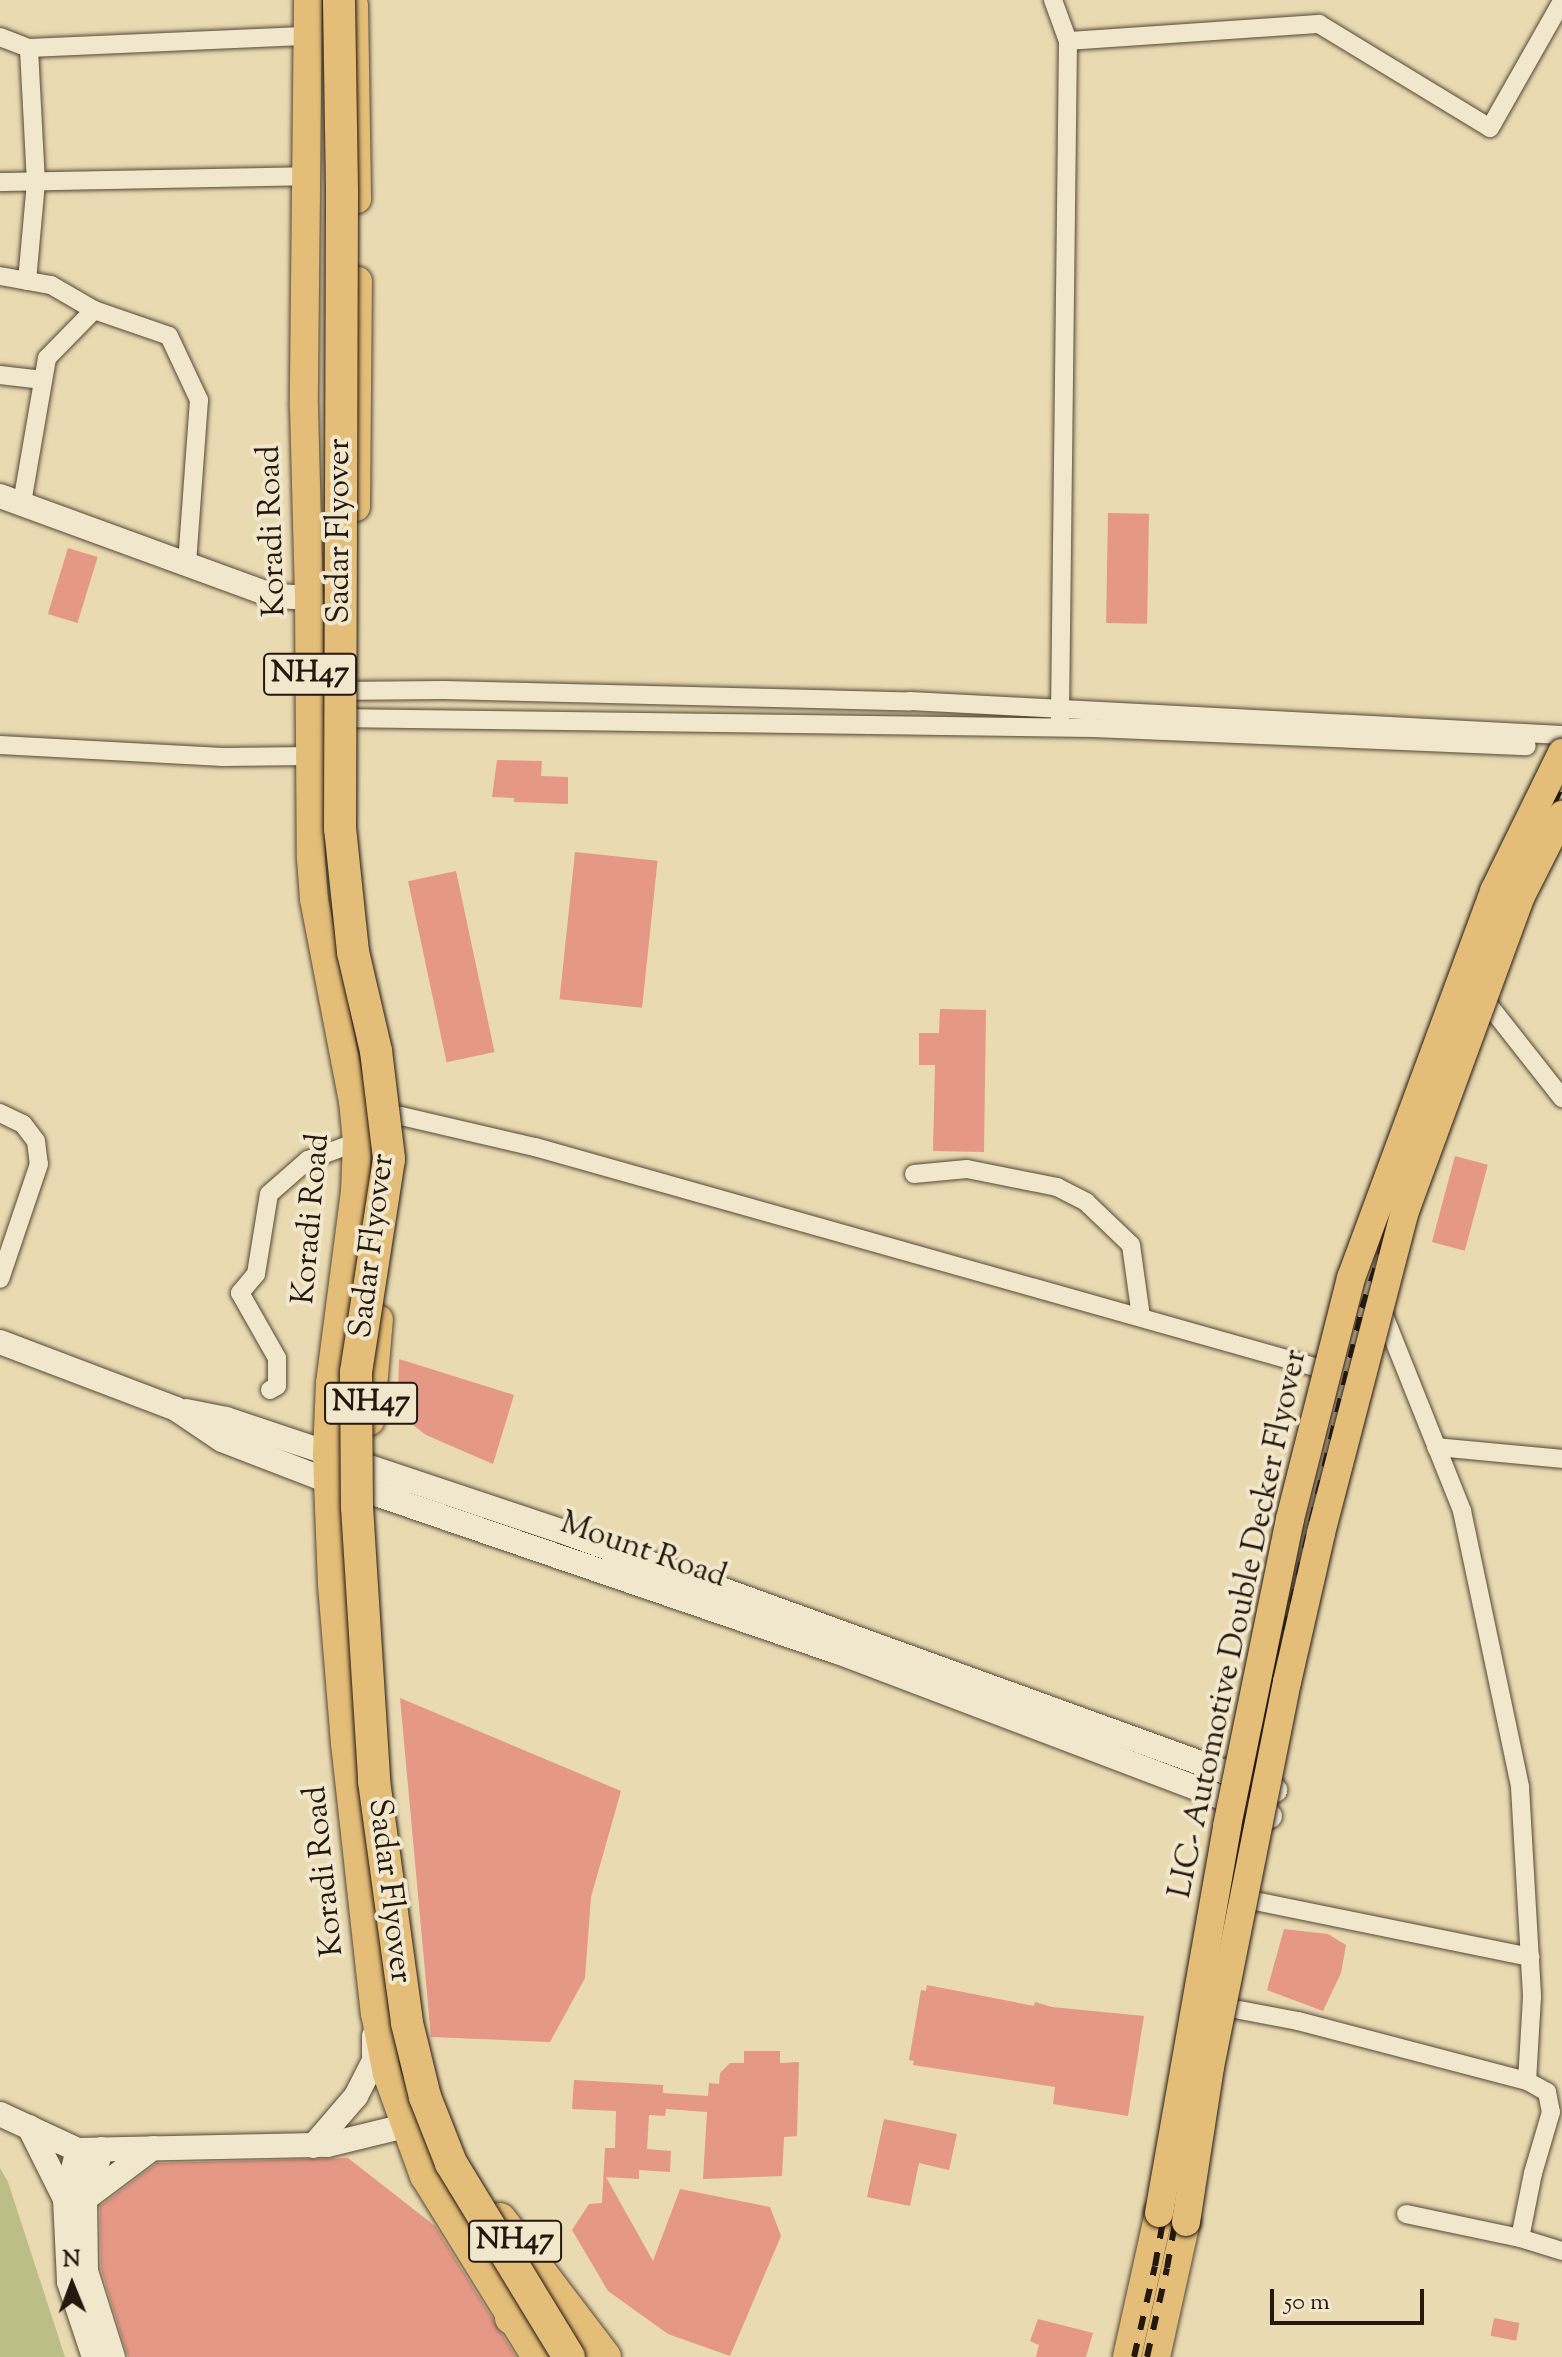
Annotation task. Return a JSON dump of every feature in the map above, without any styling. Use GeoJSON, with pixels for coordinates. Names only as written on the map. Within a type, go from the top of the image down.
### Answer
{"type":"FeatureCollection","features":[{"type":"Feature","properties":{"kind":"highway","name":"Sadar Flyover"},"geometry":{"type":"LineString","coordinates":[[322,1],[327,816],[332,888],[369,1100],[374,1162],[345,1367],[342,1425],[358,1730],[384,1975],[395,2041],[414,2109],[438,2166],[552,2357]]}},
{"type":"Feature","properties":{"kind":"highway","name":"Sadar Flyover"},"geometry":{"type":"LineString","coordinates":[[322,1],[342,362],[340,828],[353,952],[376,1051],[389,1159],[356,1372],[357,1507],[374,1781],[407,2023],[425,2097],[451,2163],[569,2357]]}},
{"type":"Feature","properties":{"kind":"highway","name":"NH47"},"geometry":{"type":"LineString","coordinates":[[442,2115],[491,2206],[605,2357]]}},
{"type":"Feature","properties":{"kind":"highway"},"geometry":{"type":"LineString","coordinates":[[511,2318],[577,2357]]}},
{"type":"Feature","properties":{"kind":"main road","name":"NH47"},"geometry":{"type":"LineString","coordinates":[[354,0],[358,93],[359,407],[351,598],[353,705],[350,795],[355,894],[389,1056],[397,1115],[396,1201],[377,1331],[370,1405],[370,1480],[382,1720],[392,1813],[405,1922],[428,2065],[442,2115]]}},
{"type":"Feature","properties":{"kind":"main road","name":"Koradi Road"},"geometry":{"type":"LineString","coordinates":[[322,1],[309,36],[304,407],[309,756],[314,899],[353,1101],[357,1142],[355,1191],[330,1383],[328,1468],[340,1693],[375,2013],[387,2074],[424,2176],[536,2357]]}},
{"type":"Feature","properties":{"kind":"main road"},"geometry":{"type":"LineString","coordinates":[[11,500],[274,596],[309,598]]}},
{"type":"Feature","properties":{"kind":"main road"},"geometry":{"type":"LineString","coordinates":[[1159,2213],[1154,2180],[1225,1799],[1278,1533],[1322,1369],[1372,1190],[1452,979],[1492,876],[1561,743]]}},
{"type":"Feature","properties":{"kind":"main road","name":"LIC- Automotive Double Decker Flyover"},"geometry":{"type":"LineString","coordinates":[[1127,2357],[1159,2213],[1225,1841],[1287,1534],[1351,1278],[1494,891],[1561,743]]}},
{"type":"Feature","properties":{"kind":"main road","name":"LIC- Automotive Double Decker Flyover"},"geometry":{"type":"LineString","coordinates":[[1156,2357],[1186,2222],[1210,2067],[1287,1682],[1321,1533],[1405,1211],[1521,896],[1562,815]]}},
{"type":"Feature","properties":{"kind":"main road"},"geometry":{"type":"LineString","coordinates":[[1186,2222],[1203,2190],[1229,2008],[1255,1901],[1326,1541],[1414,1208],[1528,895],[1562,830]]}},
{"type":"Feature","properties":{"kind":"main road","name":"Mount Road"},"geometry":{"type":"LineString","coordinates":[[0,1342],[176,1409],[222,1440],[370,1480],[838,1652],[1270,1816]]}},
{"type":"Feature","properties":{"kind":"main road"},"geometry":{"type":"LineString","coordinates":[[370,1480],[572,1535],[1275,1790]]}},
{"type":"Feature","properties":{"kind":"main road"},"geometry":{"type":"LineString","coordinates":[[313,2146],[356,2096],[374,2061],[375,2013]]}},
{"type":"Feature","properties":{"kind":"main road"},"geometry":{"type":"LineString","coordinates":[[0,2114],[90,2149],[313,2146],[405,2128],[442,2115]]}},
{"type":"Feature","properties":{"kind":"main road"},"geometry":{"type":"LineString","coordinates":[[29,2127],[75,2199],[86,2271],[113,2357]]}},
{"type":"Feature","properties":{"kind":"main road"},"geometry":{"type":"LineString","coordinates":[[75,2199],[153,2148]]}},
{"type":"Feature","properties":{"kind":"main road"},"geometry":{"type":"LineString","coordinates":[[90,2149],[75,2199],[69,2282],[94,2357]]}},
{"type":"Feature","properties":{"kind":"street"},"geometry":{"type":"LineString","coordinates":[[1053,0],[1068,41],[1060,718]]}},
{"type":"Feature","properties":{"kind":"street"},"geometry":{"type":"LineString","coordinates":[[1068,41],[1319,24],[1490,128],[1562,1]]}},
{"type":"Feature","properties":{"kind":"street"},"geometry":{"type":"LineString","coordinates":[[0,37],[29,48],[309,36]]}},
{"type":"Feature","properties":{"kind":"street"},"geometry":{"type":"LineString","coordinates":[[27,281],[36,183],[29,48]]}},
{"type":"Feature","properties":{"kind":"street"},"geometry":{"type":"LineString","coordinates":[[0,182],[308,176]]}},
{"type":"Feature","properties":{"kind":"street"},"geometry":{"type":"LineString","coordinates":[[0,276],[51,285],[94,310],[169,336],[199,400],[187,564]]}},
{"type":"Feature","properties":{"kind":"street"},"geometry":{"type":"LineString","coordinates":[[11,500],[47,358],[94,310]]}},
{"type":"Feature","properties":{"kind":"street"},"geometry":{"type":"LineString","coordinates":[[0,375],[43,380]]}},
{"type":"Feature","properties":{"kind":"street"},"geometry":{"type":"LineString","coordinates":[[310,705],[910,701],[1060,718]]}},
{"type":"Feature","properties":{"kind":"street"},"geometry":{"type":"LineString","coordinates":[[310,705],[1060,718],[1561,743]]}},
{"type":"Feature","properties":{"kind":"street"},"geometry":{"type":"LineString","coordinates":[[0,745],[223,757],[309,756]]}},
{"type":"Feature","properties":{"kind":"street"},"geometry":{"type":"LineString","coordinates":[[1452,979],[1488,1004],[1562,1098]]}},
{"type":"Feature","properties":{"kind":"street"},"geometry":{"type":"LineString","coordinates":[[0,1113],[23,1124],[36,1141],[39,1164],[0,1279]]}},
{"type":"Feature","properties":{"kind":"street"},"geometry":{"type":"LineString","coordinates":[[397,1115],[535,1147],[1322,1369]]}},
{"type":"Feature","properties":{"kind":"street"},"geometry":{"type":"LineString","coordinates":[[270,1390],[277,1386],[277,1358],[240,1293],[256,1274],[269,1194],[308,1160],[357,1142]]}},
{"type":"Feature","properties":{"kind":"street"},"geometry":{"type":"LineString","coordinates":[[914,1174],[967,1169],[1057,1187],[1086,1202],[1131,1245],[1141,1317]]}},
{"type":"Feature","properties":{"kind":"street"},"geometry":{"type":"LineString","coordinates":[[1385,1318],[1462,1511],[1520,1787],[1532,1997],[1527,2081]]}},
{"type":"Feature","properties":{"kind":"street"},"geometry":{"type":"LineString","coordinates":[[1436,1447],[1562,1459]]}},
{"type":"Feature","properties":{"kind":"street"},"geometry":{"type":"LineString","coordinates":[[1255,1901],[1530,1957]]}},
{"type":"Feature","properties":{"kind":"street"},"geometry":{"type":"LineString","coordinates":[[1229,2008],[1298,2021],[1527,2081],[1555,2095],[1533,2173],[1520,2238]]}},
{"type":"Feature","properties":{"kind":"street"},"geometry":{"type":"LineString","coordinates":[[1406,2214],[1520,2238],[1562,2251]]}},
{"type":"Feature","properties":{"kind":"green space"},"geometry":{"type":"Polygon","coordinates":[[[0,2168],[8,2182],[65,2357],[0,2357],[0,2168]]]}},
{"type":"Feature","properties":{"kind":"building"},"geometry":{"type":"Polygon","coordinates":[[[1108,513],[1149,514],[1147,624],[1106,623],[1108,513]]]}},
{"type":"Feature","properties":{"kind":"building"},"geometry":{"type":"Polygon","coordinates":[[[68,548],[98,557],[77,623],[48,614],[68,548]]]}},
{"type":"Feature","properties":{"kind":"building"},"geometry":{"type":"Polygon","coordinates":[[[497,760],[542,761],[541,776],[568,777],[568,804],[514,802],[514,798],[492,797],[497,760]]]}},
{"type":"Feature","properties":{"kind":"building"},"geometry":{"type":"Polygon","coordinates":[[[575,852],[658,861],[642,1008],[560,999],[575,852]]]}},
{"type":"Feature","properties":{"kind":"building"},"geometry":{"type":"Polygon","coordinates":[[[456,871],[494,1052],[447,1062],[408,881],[456,871]]]}},
{"type":"Feature","properties":{"kind":"building"},"geometry":{"type":"Polygon","coordinates":[[[940,1009],[986,1010],[984,1152],[933,1151],[935,1065],[919,1065],[919,1033],[939,1033],[940,1009]]]}},
{"type":"Feature","properties":{"kind":"building"},"geometry":{"type":"Polygon","coordinates":[[[1455,1156],[1488,1165],[1465,1251],[1432,1242],[1455,1156]]]}},
{"type":"Feature","properties":{"kind":"building"},"geometry":{"type":"Polygon","coordinates":[[[399,1359],[514,1395],[493,1464],[426,1435],[403,1417],[398,1391],[399,1359]]]}},
{"type":"Feature","properties":{"kind":"building"},"geometry":{"type":"Polygon","coordinates":[[[400,1698],[621,1791],[591,1897],[585,1978],[550,2042],[431,2037],[400,1698]]]}},
{"type":"Feature","properties":{"kind":"building"},"geometry":{"type":"Polygon","coordinates":[[[1284,1929],[1328,1934],[1346,1945],[1341,1973],[1323,2011],[1267,1990],[1284,1929]]]}},
{"type":"Feature","properties":{"kind":"building"},"geometry":{"type":"Polygon","coordinates":[[[927,1985],[1034,2006],[1035,2002],[1052,2007],[1144,2016],[1128,2116],[1053,2104],[1055,2087],[913,2065],[914,2061],[909,2060],[921,1990],[926,1991],[927,1985]]]}},
{"type":"Feature","properties":{"kind":"building"},"geometry":{"type":"Polygon","coordinates":[[[744,2051],[780,2051],[780,2063],[799,2062],[797,2136],[784,2137],[782,2176],[703,2179],[707,2112],[666,2109],[665,2116],[649,2115],[647,2149],[671,2151],[670,2172],[639,2170],[639,2179],[606,2177],[653,2261],[680,2189],[770,2207],[781,2236],[730,2356],[668,2334],[608,2291],[572,2230],[589,2204],[602,2203],[605,2148],[615,2148],[616,2111],[572,2109],[574,2080],[663,2085],[663,2093],[708,2096],[709,2083],[719,2084],[720,2073],[730,2063],[744,2063],[744,2051]]]}},
{"type":"Feature","properties":{"kind":"building"},"geometry":{"type":"Polygon","coordinates":[[[884,2119],[957,2134],[949,2170],[919,2163],[910,2206],[867,2197],[884,2119]]]}},
{"type":"Feature","properties":{"kind":"building"},"geometry":{"type":"Polygon","coordinates":[[[348,2158],[435,2226],[516,2357],[128,2357],[101,2269],[100,2206],[157,2163],[348,2158]]]}},
{"type":"Feature","properties":{"kind":"building"},"geometry":{"type":"Polygon","coordinates":[[[1494,2318],[1520,2323],[1516,2341],[1491,2336],[1494,2318]]]}},
{"type":"Feature","properties":{"kind":"building"},"geometry":{"type":"Polygon","coordinates":[[[1038,2319],[1093,2333],[1086,2357],[1036,2357],[1039,2345],[1030,2341],[1038,2319]]]}},
{"type":"Feature","properties":{"kind":"railway"},"geometry":{"type":"LineString","coordinates":[[1134,2357],[1155,2266],[1254,1710],[1350,1305],[1440,1038],[1496,901],[1562,758]]}},
{"type":"Feature","properties":{"kind":"railway"},"geometry":{"type":"LineString","coordinates":[[1147,2357],[1167,2268],[1266,1712],[1362,1308],[1452,1042],[1507,906],[1562,786]]}}]}
